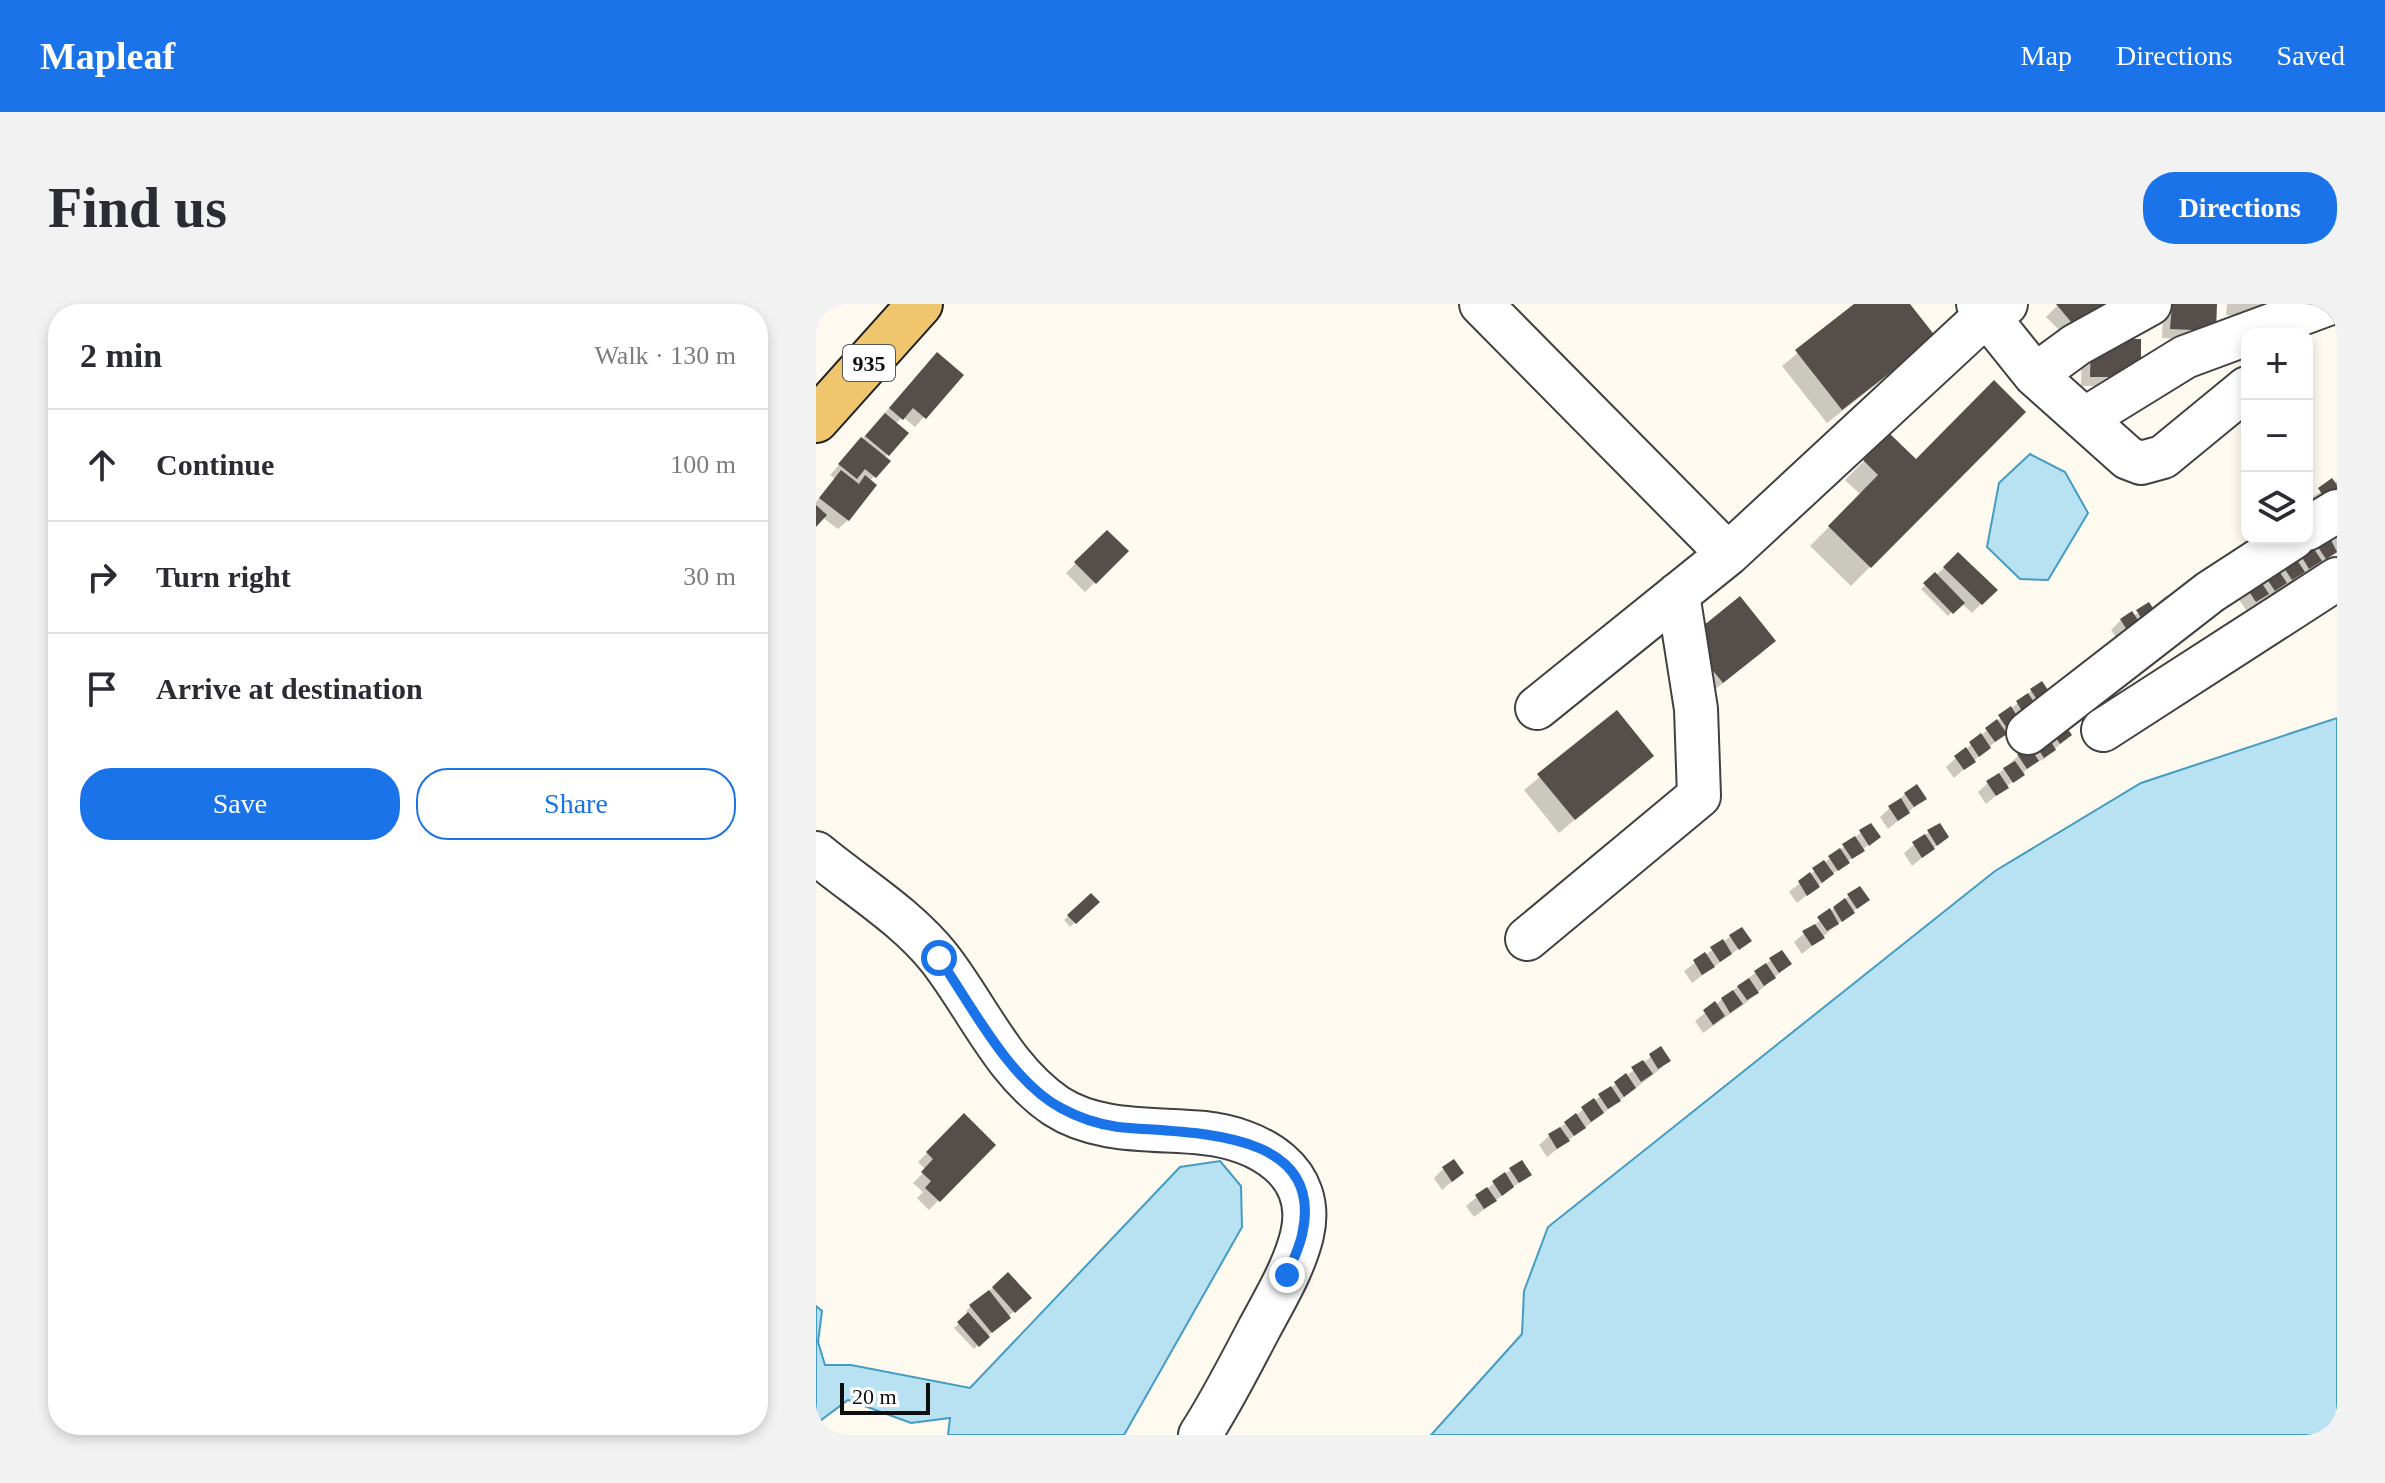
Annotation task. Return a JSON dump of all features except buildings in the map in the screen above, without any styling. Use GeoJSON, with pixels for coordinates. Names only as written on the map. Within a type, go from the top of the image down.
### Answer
{"type":"FeatureCollection","features":[{"type":"Feature","properties":{"kind":"main road","name":"935"},"geometry":{"type":"LineString","coordinates":[[816,420],[920,304]]}},
{"type":"Feature","properties":{"kind":"lane"},"geometry":{"type":"LineString","coordinates":[[1481,304],[1728,554]]}},
{"type":"Feature","properties":{"kind":"lane"},"geometry":{"type":"LineString","coordinates":[[2035,375],[2076,345],[2150,304]]}},
{"type":"Feature","properties":{"kind":"lane"},"geometry":{"type":"LineString","coordinates":[[2086,418],[2185,357],[2328,304]]}},
{"type":"Feature","properties":{"kind":"lane"},"geometry":{"type":"LineString","coordinates":[[2313,329],[2337,307]]}},
{"type":"Feature","properties":{"kind":"lane"},"geometry":{"type":"LineString","coordinates":[[1537,708],[1728,554],[1990,308],[2035,375],[2128,458],[2152,463],[2241,393]]}},
{"type":"Feature","properties":{"kind":"lane"},"geometry":{"type":"LineString","coordinates":[[2313,525],[2337,511]]}},
{"type":"Feature","properties":{"kind":"lane"},"geometry":{"type":"LineString","coordinates":[[2028,733],[2210,592],[2284,544]]}},
{"type":"Feature","properties":{"kind":"lane"},"geometry":{"type":"LineString","coordinates":[[2103,730],[2337,579]]}},
{"type":"Feature","properties":{"kind":"lane"},"geometry":{"type":"LineString","coordinates":[[1527,939],[1699,796],[1696,709],[1678,594]]}},
{"type":"Feature","properties":{"kind":"lane"},"geometry":{"type":"LineString","coordinates":[[816,853],[911,928],[939,958],[1013,1067],[1057,1106],[1085,1121],[1116,1127],[1230,1136],[1260,1147],[1281,1161],[1294,1176],[1302,1196],[1302,1235],[1287,1275],[1200,1435]]}},
{"type":"Feature","properties":{"kind":"water"},"geometry":{"type":"Polygon","coordinates":[[[2030,454],[2065,472],[2088,513],[2048,580],[2020,579],[1987,547],[1999,483],[2030,454]]]}},
{"type":"Feature","properties":{"kind":"water"},"geometry":{"type":"Polygon","coordinates":[[[2337,718],[2337,1435],[1431,1435],[1522,1334],[1524,1291],[1548,1227],[1995,871],[2141,783],[2337,718]]]}},
{"type":"Feature","properties":{"kind":"water"},"geometry":{"type":"Polygon","coordinates":[[[1220,1161],[1241,1186],[1242,1227],[1124,1435],[948,1435],[950,1418],[911,1423],[848,1400],[816,1424],[816,1306],[822,1311],[818,1342],[825,1365],[851,1365],[970,1388],[1180,1167],[1220,1161]]]}},
{"type":"Feature","properties":{"kind":"route"},"geometry":{"type":"LineString","coordinates":[[939,958],[1013,1067],[1057,1106],[1085,1121],[1116,1127],[1230,1136],[1260,1147],[1281,1161],[1294,1176],[1302,1196],[1304,1213],[1302,1235],[1287,1275]]}}]}
